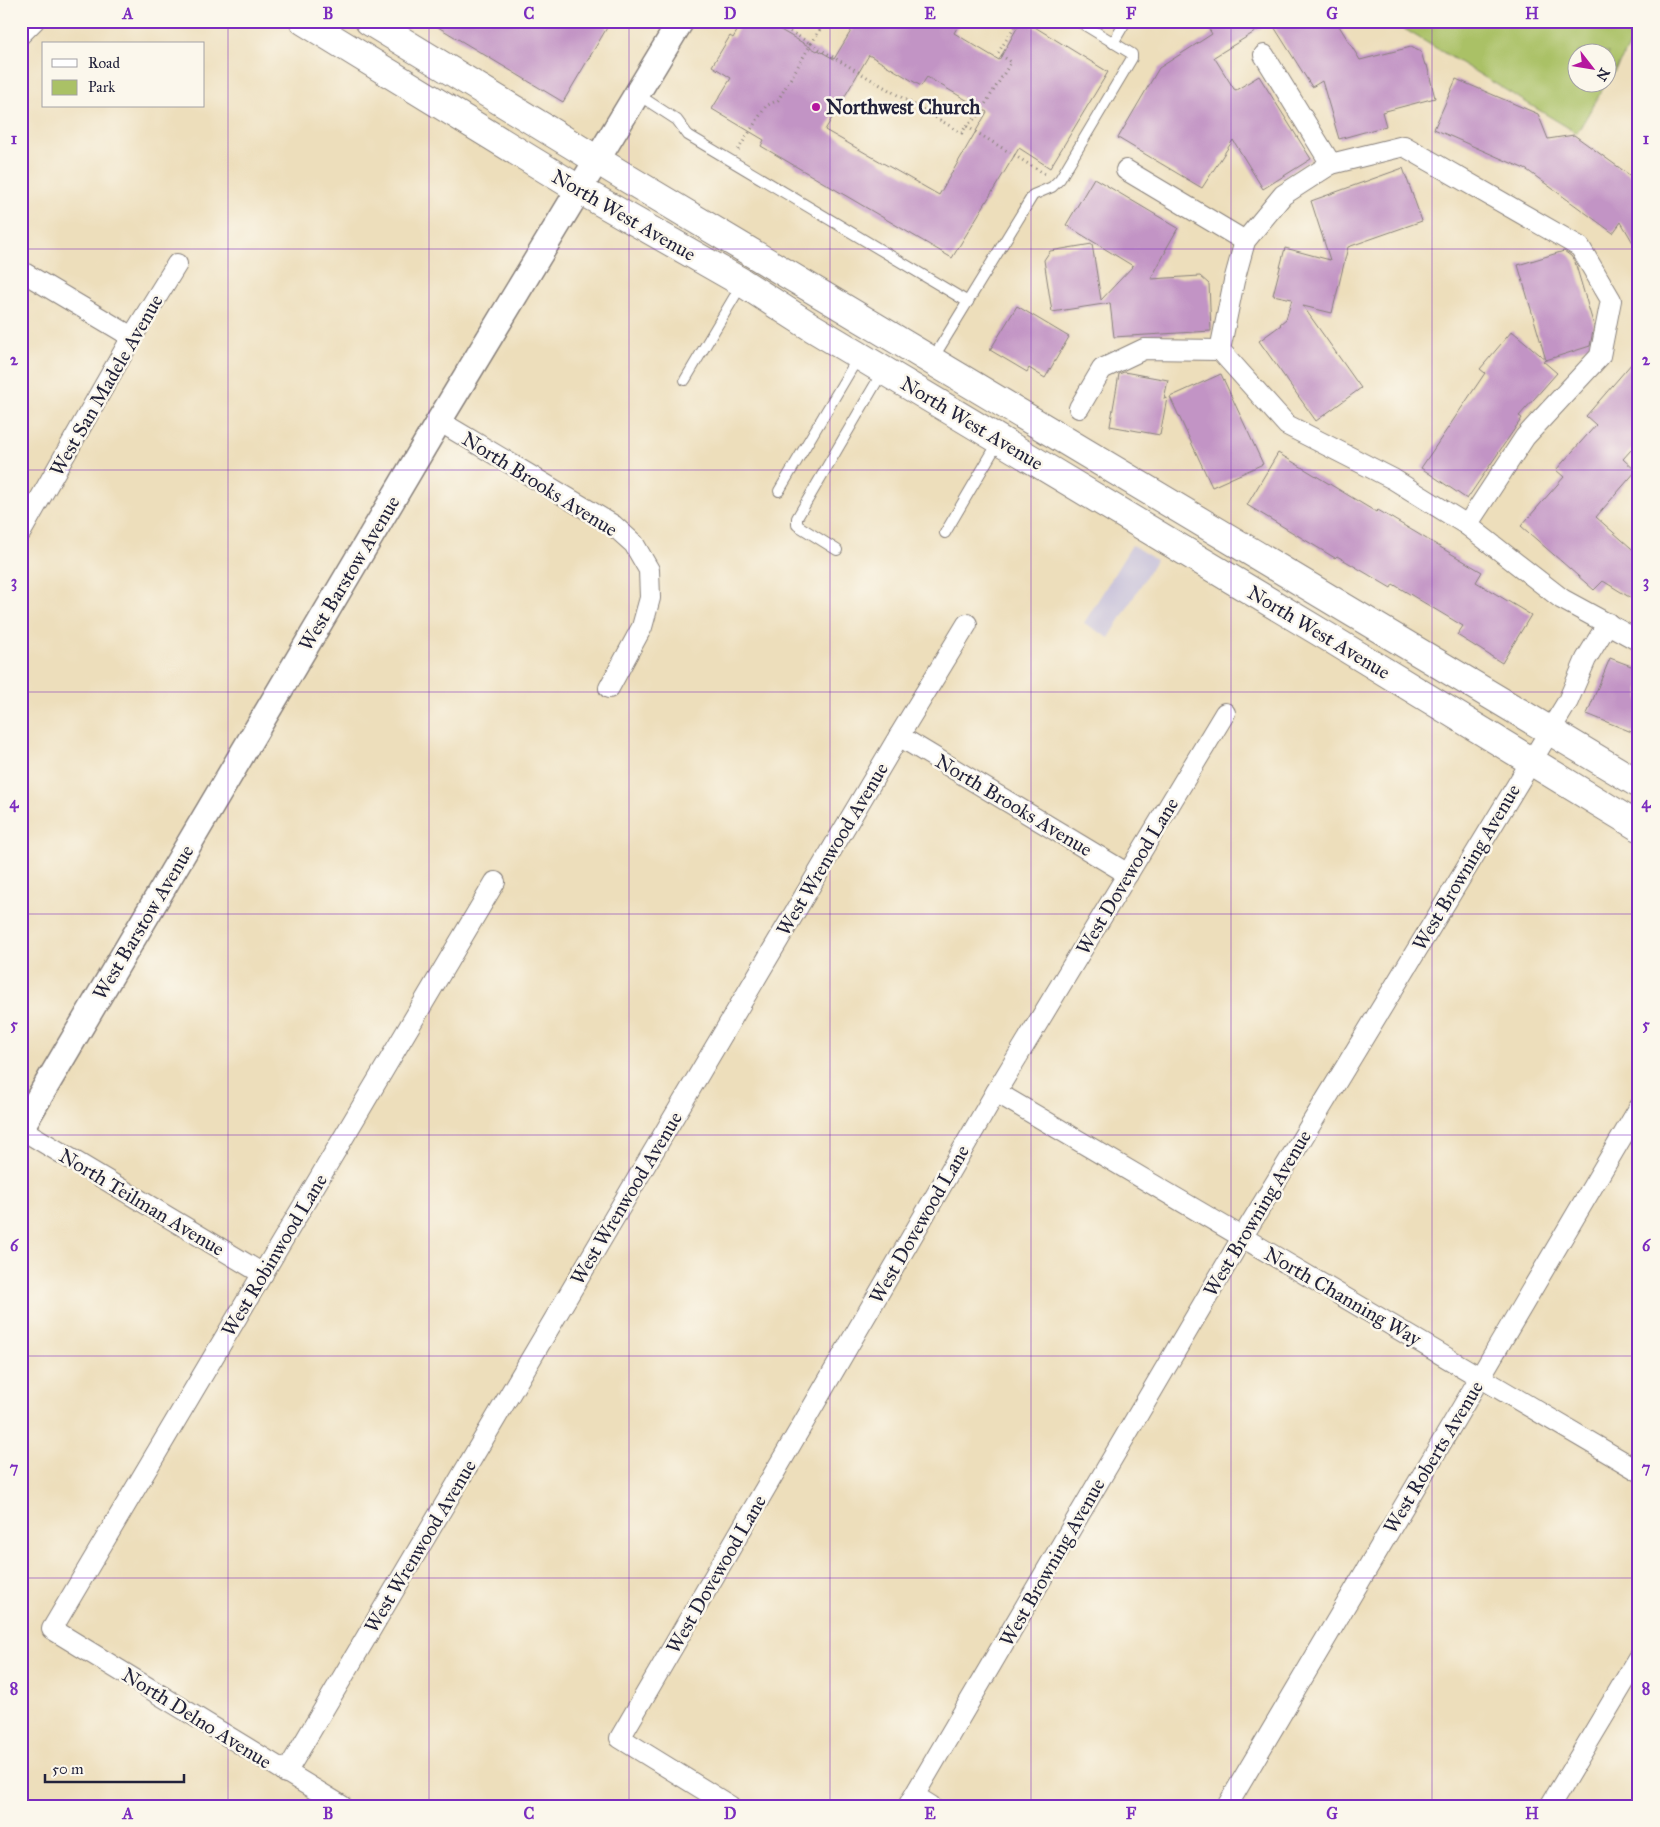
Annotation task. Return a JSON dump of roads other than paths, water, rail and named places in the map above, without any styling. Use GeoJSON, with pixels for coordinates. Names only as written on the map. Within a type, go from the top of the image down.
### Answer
{"type":"FeatureCollection","features":[{"type":"Feature","properties":{"kind":"main road","name":"North West Avenue"},"geometry":{"type":"LineString","coordinates":[[304,21],[580,190],[743,284],[1639,827]]}},
{"type":"Feature","properties":{"kind":"main road","name":"North West Avenue"},"geometry":{"type":"LineString","coordinates":[[369,21],[597,161],[1070,442],[1639,784]]}},
{"type":"Feature","properties":{"kind":"street"},"geometry":{"type":"LineString","coordinates":[[21,34],[34,21]]}},
{"type":"Feature","properties":{"kind":"street","name":"West Barstow Avenue"},"geometry":{"type":"LineString","coordinates":[[21,1129],[439,421],[580,190],[680,21]]}},
{"type":"Feature","properties":{"kind":"street"},"geometry":{"type":"LineString","coordinates":[[1264,55],[1331,164]]}},
{"type":"Feature","properties":{"kind":"street"},"geometry":{"type":"LineString","coordinates":[[1220,350],[1234,281],[1245,241],[1283,195],[1331,164],[1404,146],[1580,247],[1612,300],[1600,356],[1525,436],[1467,525]]}},
{"type":"Feature","properties":{"kind":"street"},"geometry":{"type":"LineString","coordinates":[[1126,170],[1245,241]]}},
{"type":"Feature","properties":{"kind":"street","name":"West San Madele Avenue"},"geometry":{"type":"LineString","coordinates":[[21,532],[132,337],[177,264]]}},
{"type":"Feature","properties":{"kind":"street"},"geometry":{"type":"LineString","coordinates":[[21,272],[132,337]]}},
{"type":"Feature","properties":{"kind":"street"},"geometry":{"type":"LineString","coordinates":[[1079,408],[1102,369],[1144,349],[1220,350],[1288,425],[1393,479],[1467,525],[1562,599],[1639,641]]}},
{"type":"Feature","properties":{"kind":"street","name":"North Brooks Avenue"},"geometry":{"type":"LineString","coordinates":[[439,421],[613,525],[634,544],[649,570],[650,598],[642,627],[609,688]]}},
{"type":"Feature","properties":{"kind":"street","name":"West Browning Avenue"},"geometry":{"type":"LineString","coordinates":[[918,1802],[1243,1236],[1568,700],[1586,659],[1608,623]]}},
{"type":"Feature","properties":{"kind":"street","name":"West Wrenwood Avenue"},"geometry":{"type":"LineString","coordinates":[[286,1773],[967,624]]}},
{"type":"Feature","properties":{"kind":"street","name":"West Dovewood Lane"},"geometry":{"type":"LineString","coordinates":[[730,1806],[620,1738],[996,1092],[1226,713]]}},
{"type":"Feature","properties":{"kind":"street","name":"North Brooks Avenue"},"geometry":{"type":"LineString","coordinates":[[899,736],[1128,874]]}},
{"type":"Feature","properties":{"kind":"street","name":"West Robinwood Lane"},"geometry":{"type":"LineString","coordinates":[[52,1629],[495,882]]}},
{"type":"Feature","properties":{"kind":"street","name":"North Channing Way"},"geometry":{"type":"LineString","coordinates":[[996,1092],[1639,1471]]}},
{"type":"Feature","properties":{"kind":"street","name":"West Roberts Avenue"},"geometry":{"type":"LineString","coordinates":[[1227,1806],[1639,1108]]}},
{"type":"Feature","properties":{"kind":"street","name":"North Teilman Avenue"},"geometry":{"type":"LineString","coordinates":[[21,1129],[262,1274]]}},
{"type":"Feature","properties":{"kind":"street","name":"North Delno Avenue"},"geometry":{"type":"LineString","coordinates":[[52,1629],[342,1806]]}},
{"type":"Feature","properties":{"kind":"street"},"geometry":{"type":"LineString","coordinates":[[1550,1806],[1639,1657]]}},
{"type":"Feature","properties":{"kind":"lane"},"geometry":{"type":"LineString","coordinates":[[931,361],[1033,195],[1052,187],[1057,182],[1132,58],[1132,54],[1078,21]]}},
{"type":"Feature","properties":{"kind":"lane"},"geometry":{"type":"LineString","coordinates":[[1113,43],[1126,21]]}},
{"type":"Feature","properties":{"kind":"lane"},"geometry":{"type":"LineString","coordinates":[[637,94],[677,120],[688,135],[968,302]]}},
{"type":"Feature","properties":{"kind":"lane"},"geometry":{"type":"LineString","coordinates":[[685,380],[743,284]]}},
{"type":"Feature","properties":{"kind":"lane"},"geometry":{"type":"LineString","coordinates":[[779,491],[859,356]]}},
{"type":"Feature","properties":{"kind":"lane"},"geometry":{"type":"LineString","coordinates":[[837,550],[796,525],[797,518],[884,370]]}},
{"type":"Feature","properties":{"kind":"lane"},"geometry":{"type":"LineString","coordinates":[[945,533],[1000,440]]}},
{"type":"Feature","properties":{"kind":"place","name":"Northwest Church"},"geometry":{"type":"Point","coordinates":[816,107]}}]}
